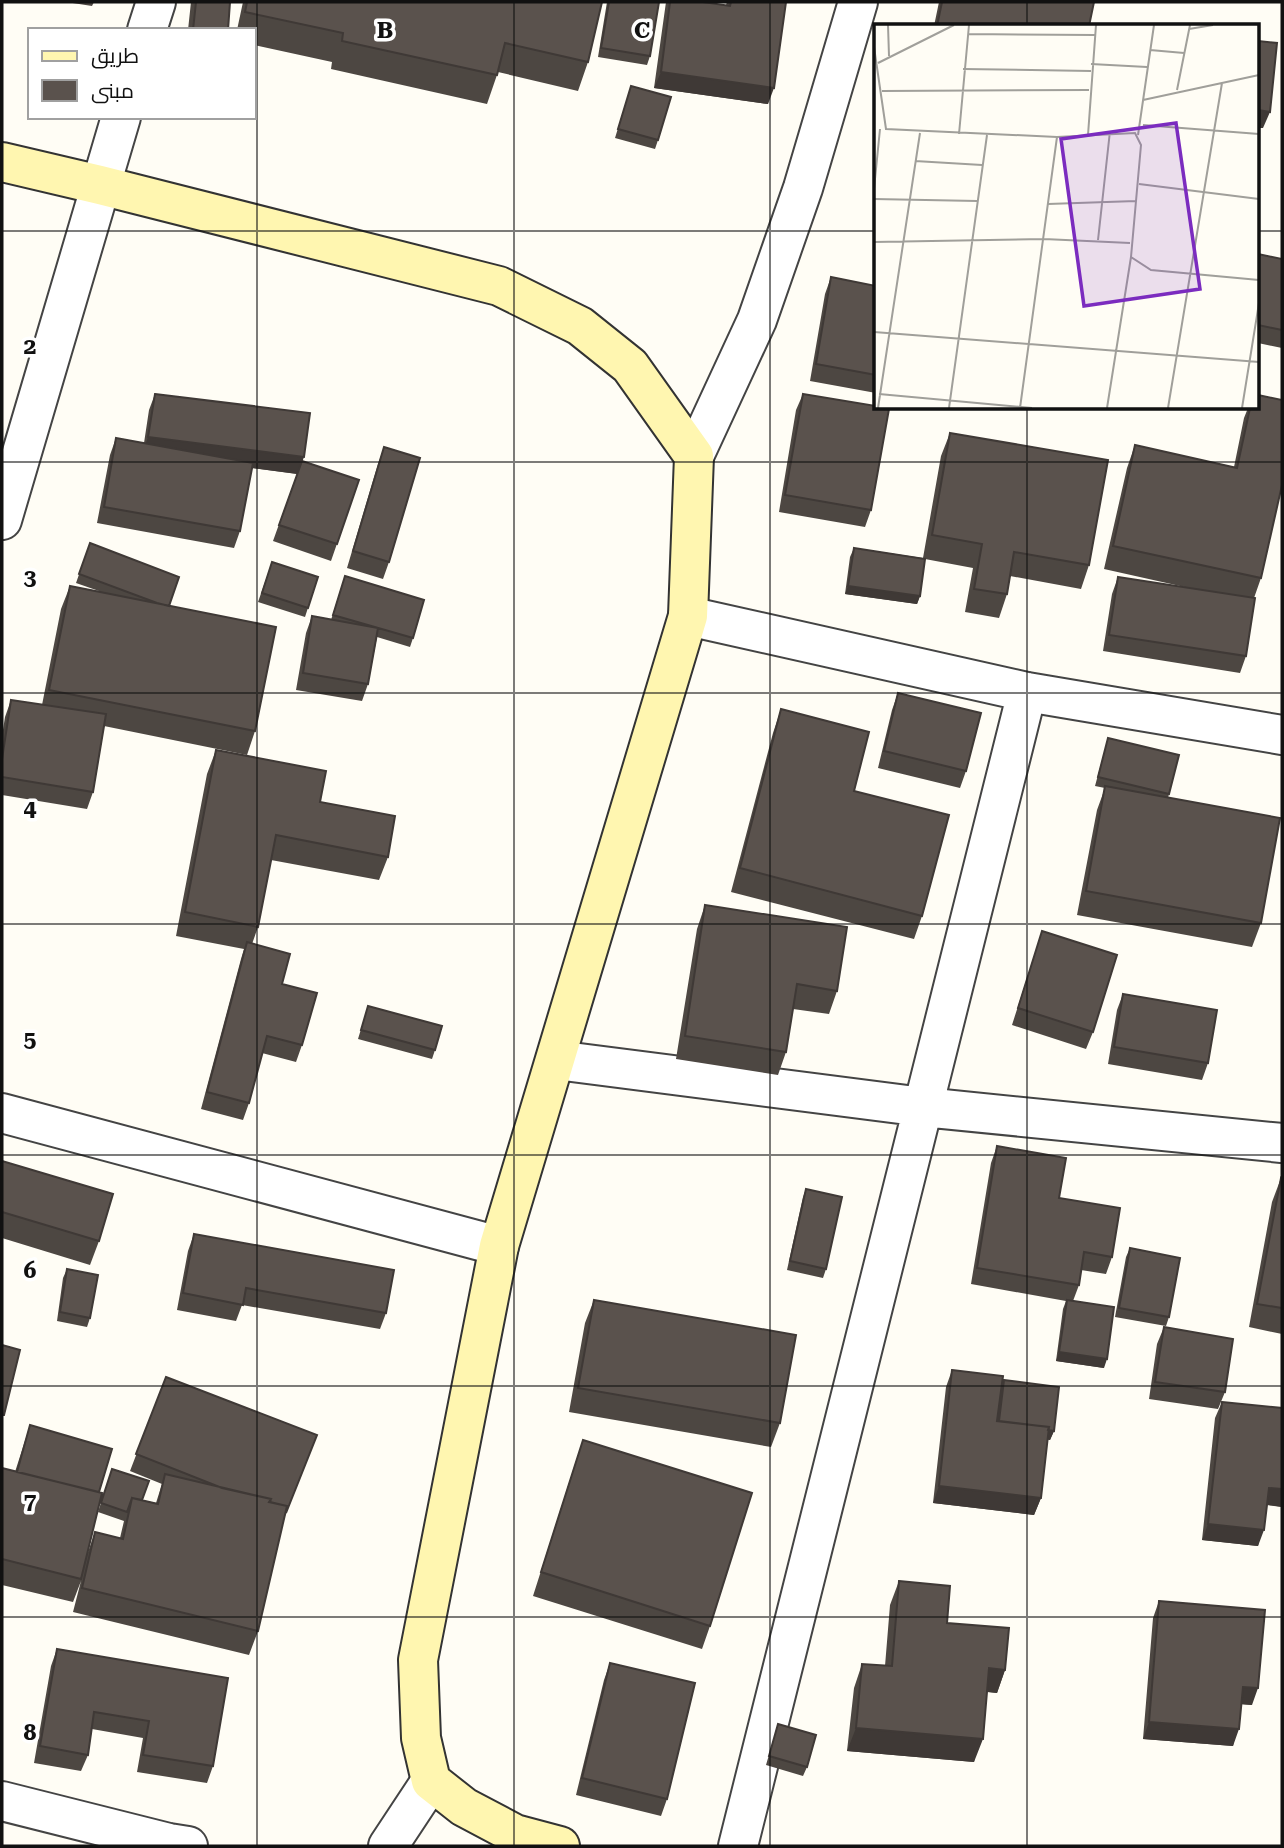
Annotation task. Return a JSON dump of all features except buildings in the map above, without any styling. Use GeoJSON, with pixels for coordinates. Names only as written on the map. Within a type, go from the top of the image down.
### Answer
{"type":"FeatureCollection","features":[{"type":"Feature","properties":{"kind":"main road"},"geometry":{"type":"LineString","coordinates":[[2,162],[499,286],[580,326],[630,366],[694,456],[688,616],[499,1246],[418,1660],[421,1738],[431,1781],[464,1807],[515,1834],[560,1846]]}},
{"type":"Feature","properties":{"kind":"street"},"geometry":{"type":"LineString","coordinates":[[148,28],[156,2]]}},
{"type":"Feature","properties":{"kind":"street"},"geometry":{"type":"LineString","coordinates":[[694,456],[757,320],[803,188],[858,2]]}},
{"type":"Feature","properties":{"kind":"street"},"geometry":{"type":"LineString","coordinates":[[2,520],[120,119]]}},
{"type":"Feature","properties":{"kind":"street"},"geometry":{"type":"LineString","coordinates":[[688,616],[1027,692],[1282,735]]}},
{"type":"Feature","properties":{"kind":"street"},"geometry":{"type":"LineString","coordinates":[[738,1846],[1027,692]]}},
{"type":"Feature","properties":{"kind":"street"},"geometry":{"type":"LineString","coordinates":[[556,1060],[923,1107],[1282,1143]]}},
{"type":"Feature","properties":{"kind":"street"},"geometry":{"type":"LineString","coordinates":[[2,1113],[499,1246]]}},
{"type":"Feature","properties":{"kind":"street"},"geometry":{"type":"LineString","coordinates":[[388,1846],[431,1781]]}},
{"type":"Feature","properties":{"kind":"street"},"geometry":{"type":"LineString","coordinates":[[2,1801],[188,1846]]}}]}
